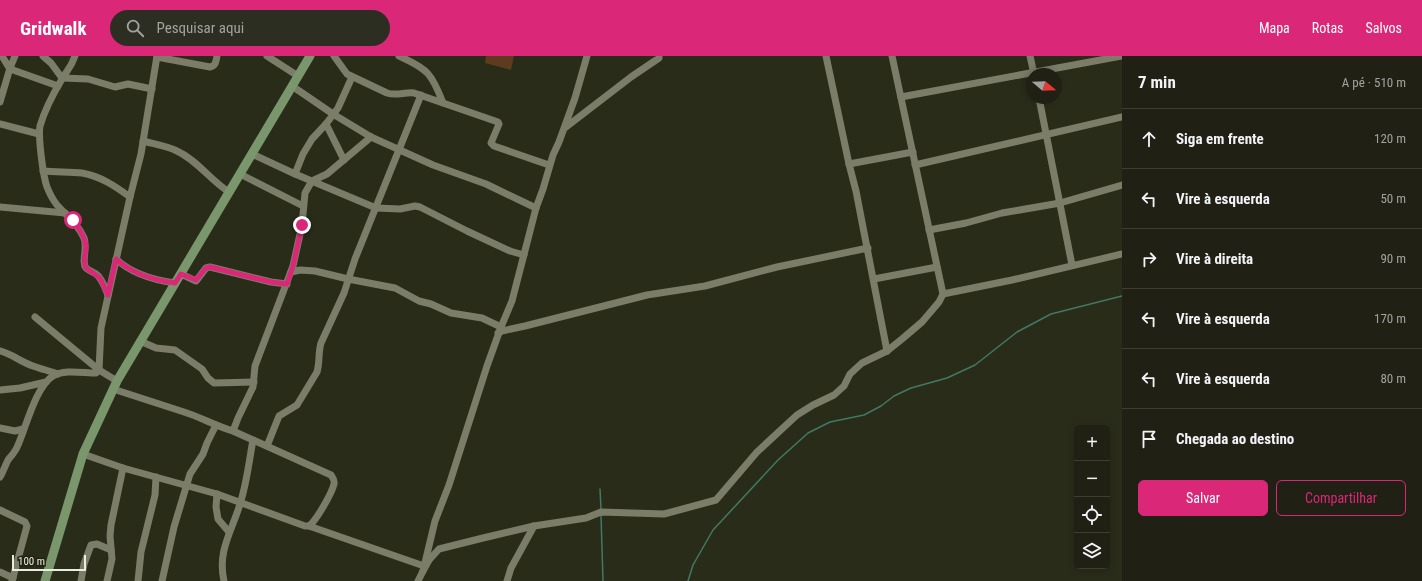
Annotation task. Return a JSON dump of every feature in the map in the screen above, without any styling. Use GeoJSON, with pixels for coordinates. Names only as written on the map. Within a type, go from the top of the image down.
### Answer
{"type":"FeatureCollection","features":[{"type":"Feature","properties":{"kind":"main road"},"geometry":{"type":"LineString","coordinates":[[45,581],[83,454],[115,385],[310,56]]}},
{"type":"Feature","properties":{"kind":"street"},"geometry":{"type":"LineString","coordinates":[[2,56],[10,68],[58,86]]}},
{"type":"Feature","properties":{"kind":"street"},"geometry":{"type":"LineString","coordinates":[[0,102],[15,56]]}},
{"type":"Feature","properties":{"kind":"street"},"geometry":{"type":"LineString","coordinates":[[43,56],[62,78],[88,79],[115,87],[128,84],[152,89]]}},
{"type":"Feature","properties":{"kind":"street"},"geometry":{"type":"LineString","coordinates":[[75,56],[70,70],[62,78],[46,109],[39,134],[43,171],[46,186],[56,204],[73,220],[85,239],[86,246],[84,259],[86,268],[100,278],[108,295]]}},
{"type":"Feature","properties":{"kind":"street"},"geometry":{"type":"LineString","coordinates":[[99,370],[100,333],[143,141],[157,57],[210,68],[216,63],[217,56]]}},
{"type":"Feature","properties":{"kind":"street"},"geometry":{"type":"LineString","coordinates":[[267,56],[298,76]]}},
{"type":"Feature","properties":{"kind":"street"},"geometry":{"type":"LineString","coordinates":[[334,56],[343,69],[352,77],[387,93],[393,95],[408,93],[421,95],[498,122],[499,124],[491,143],[494,146],[549,166]]}},
{"type":"Feature","properties":{"kind":"street"},"geometry":{"type":"LineString","coordinates":[[399,56],[424,68],[436,85],[443,103]]}},
{"type":"Feature","properties":{"kind":"street"},"geometry":{"type":"LineString","coordinates":[[418,581],[423,568],[435,521],[449,485],[500,330],[512,301],[536,208],[549,166],[580,84],[587,56]]}},
{"type":"Feature","properties":{"kind":"street"},"geometry":{"type":"LineString","coordinates":[[565,127],[631,77],[653,63],[659,58],[659,56]]}},
{"type":"Feature","properties":{"kind":"street"},"geometry":{"type":"LineString","coordinates":[[826,56],[868,248],[887,351]]}},
{"type":"Feature","properties":{"kind":"street"},"geometry":{"type":"LineString","coordinates":[[423,568],[435,554],[444,548],[534,526],[586,518],[601,512],[664,514],[716,500],[757,452],[797,415],[813,405],[834,396],[844,386],[850,374],[862,363],[887,351],[922,322],[939,302],[943,294],[892,56]]}},
{"type":"Feature","properties":{"kind":"street"},"geometry":{"type":"LineString","coordinates":[[1030,56],[1033,68]]}},
{"type":"Feature","properties":{"kind":"street"},"geometry":{"type":"LineString","coordinates":[[1060,68],[1122,56]]}},
{"type":"Feature","properties":{"kind":"street"},"geometry":{"type":"LineString","coordinates":[[901,97],[1026,74]]}},
{"type":"Feature","properties":{"kind":"street"},"geometry":{"type":"LineString","coordinates":[[295,174],[303,154],[312,139],[333,114],[352,77]]}},
{"type":"Feature","properties":{"kind":"street"},"geometry":{"type":"LineString","coordinates":[[292,86],[333,114],[371,137],[433,165],[486,184],[536,208]]}},
{"type":"Feature","properties":{"kind":"street"},"geometry":{"type":"LineString","coordinates":[[267,446],[279,416],[297,405],[315,377],[319,366],[319,349],[321,343],[340,304],[348,279],[421,95]]}},
{"type":"Feature","properties":{"kind":"street"},"geometry":{"type":"LineString","coordinates":[[1039,104],[1072,265]]}},
{"type":"Feature","properties":{"kind":"street"},"geometry":{"type":"LineString","coordinates":[[915,165],[1122,118]]}},
{"type":"Feature","properties":{"kind":"street"},"geometry":{"type":"LineString","coordinates":[[0,124],[39,134]]}},
{"type":"Feature","properties":{"kind":"street"},"geometry":{"type":"LineString","coordinates":[[326,124],[344,160]]}},
{"type":"Feature","properties":{"kind":"street"},"geometry":{"type":"LineString","coordinates":[[233,431],[253,387],[255,366],[291,272],[300,236],[305,193],[312,181],[327,174],[371,137]]}},
{"type":"Feature","properties":{"kind":"street"},"geometry":{"type":"LineString","coordinates":[[143,141],[177,151],[193,162],[219,186],[229,192]]}},
{"type":"Feature","properties":{"kind":"street"},"geometry":{"type":"LineString","coordinates":[[849,164],[913,152]]}},
{"type":"Feature","properties":{"kind":"street"},"geometry":{"type":"LineString","coordinates":[[252,154],[376,208],[400,209],[415,206],[420,207],[510,251],[524,255]]}},
{"type":"Feature","properties":{"kind":"street"},"geometry":{"type":"LineString","coordinates":[[43,171],[93,176],[113,185],[130,197]]}},
{"type":"Feature","properties":{"kind":"street"},"geometry":{"type":"LineString","coordinates":[[240,174],[303,206]]}},
{"type":"Feature","properties":{"kind":"street"},"geometry":{"type":"LineString","coordinates":[[929,230],[966,223],[1002,213],[1060,203],[1122,186]]}},
{"type":"Feature","properties":{"kind":"street"},"geometry":{"type":"LineString","coordinates":[[0,207],[65,212]]}},
{"type":"Feature","properties":{"kind":"street"},"geometry":{"type":"LineString","coordinates":[[291,272],[300,270],[315,271],[395,288],[419,301],[451,313],[482,318],[502,330],[525,326],[647,295],[705,286],[776,268],[868,248]]}},
{"type":"Feature","properties":{"kind":"street"},"geometry":{"type":"LineString","coordinates":[[943,294],[1012,280],[1122,254]]}},
{"type":"Feature","properties":{"kind":"street"},"geometry":{"type":"LineString","coordinates":[[116,259],[124,267],[144,276],[175,283]]}},
{"type":"Feature","properties":{"kind":"street"},"geometry":{"type":"LineString","coordinates":[[181,274],[196,280],[206,268],[210,267],[271,282],[287,284]]}},
{"type":"Feature","properties":{"kind":"street"},"geometry":{"type":"LineString","coordinates":[[874,279],[937,267]]}},
{"type":"Feature","properties":{"kind":"street"},"geometry":{"type":"LineString","coordinates":[[35,317],[115,385],[151,402],[185,412],[233,431],[331,475],[334,479],[334,484],[314,522],[309,526]]}},
{"type":"Feature","properties":{"kind":"street"},"geometry":{"type":"LineString","coordinates":[[140,341],[156,348],[175,350],[202,369],[208,378],[214,383],[254,382]]}},
{"type":"Feature","properties":{"kind":"street"},"geometry":{"type":"LineString","coordinates":[[0,351],[13,355],[31,366],[46,369],[58,374]]}},
{"type":"Feature","properties":{"kind":"street"},"geometry":{"type":"LineString","coordinates":[[0,477],[8,460],[15,452],[23,429],[46,382],[58,374],[96,373],[99,370]]}},
{"type":"Feature","properties":{"kind":"street"},"geometry":{"type":"LineString","coordinates":[[0,390],[20,388],[46,382]]}},
{"type":"Feature","properties":{"kind":"street"},"geometry":{"type":"LineString","coordinates":[[162,581],[171,537],[190,474],[203,454],[216,425]]}},
{"type":"Feature","properties":{"kind":"street"},"geometry":{"type":"LineString","coordinates":[[0,428],[15,431],[23,429]]}},
{"type":"Feature","properties":{"kind":"street"},"geometry":{"type":"LineString","coordinates":[[224,581],[221,563],[229,532],[241,503],[253,440]]}},
{"type":"Feature","properties":{"kind":"street"},"geometry":{"type":"LineString","coordinates":[[83,454],[123,468],[217,494],[423,568]]}},
{"type":"Feature","properties":{"kind":"street"},"geometry":{"type":"LineString","coordinates":[[107,581],[112,559],[110,525],[123,468]]}},
{"type":"Feature","properties":{"kind":"street"},"geometry":{"type":"LineString","coordinates":[[138,581],[141,552],[155,495],[156,477]]}},
{"type":"Feature","properties":{"kind":"street"},"geometry":{"type":"LineString","coordinates":[[217,494],[216,507],[218,519],[229,532]]}},
{"type":"Feature","properties":{"kind":"street"},"geometry":{"type":"LineString","coordinates":[[0,510],[27,524],[13,580],[0,572]]}},
{"type":"Feature","properties":{"kind":"street"},"geometry":{"type":"LineString","coordinates":[[507,581],[511,568],[534,526]]}},
{"type":"Feature","properties":{"kind":"street"},"geometry":{"type":"LineString","coordinates":[[81,581],[84,564],[91,544],[97,544],[111,550]]}},
{"type":"Feature","properties":{"kind":"shaded area"},"geometry":{"type":"Polygon","coordinates":[[[486,56],[514,56],[511,70],[485,63],[486,56]]]}},
{"type":"Feature","properties":{"kind":"waterway"},"geometry":{"type":"LineString","coordinates":[[688,581],[693,565],[713,530],[778,460],[808,433],[830,422],[864,415],[881,406],[894,396],[911,388],[947,378],[975,365],[1017,332],[1051,314],[1122,296]]}},
{"type":"Feature","properties":{"kind":"waterway"},"geometry":{"type":"LineString","coordinates":[[600,489],[601,509]]}},
{"type":"Feature","properties":{"kind":"waterway"},"geometry":{"type":"LineString","coordinates":[[601,515],[603,581]]}},
{"type":"Feature","properties":{"kind":"route"},"geometry":{"type":"LineString","coordinates":[[73,220],[85,239],[86,246],[84,264],[86,268],[98,275],[108,295],[116,259],[124,267],[144,276],[161,281],[175,283],[181,274],[196,280],[206,268],[210,267],[271,282],[287,284],[293,266],[302,225]]}}]}
